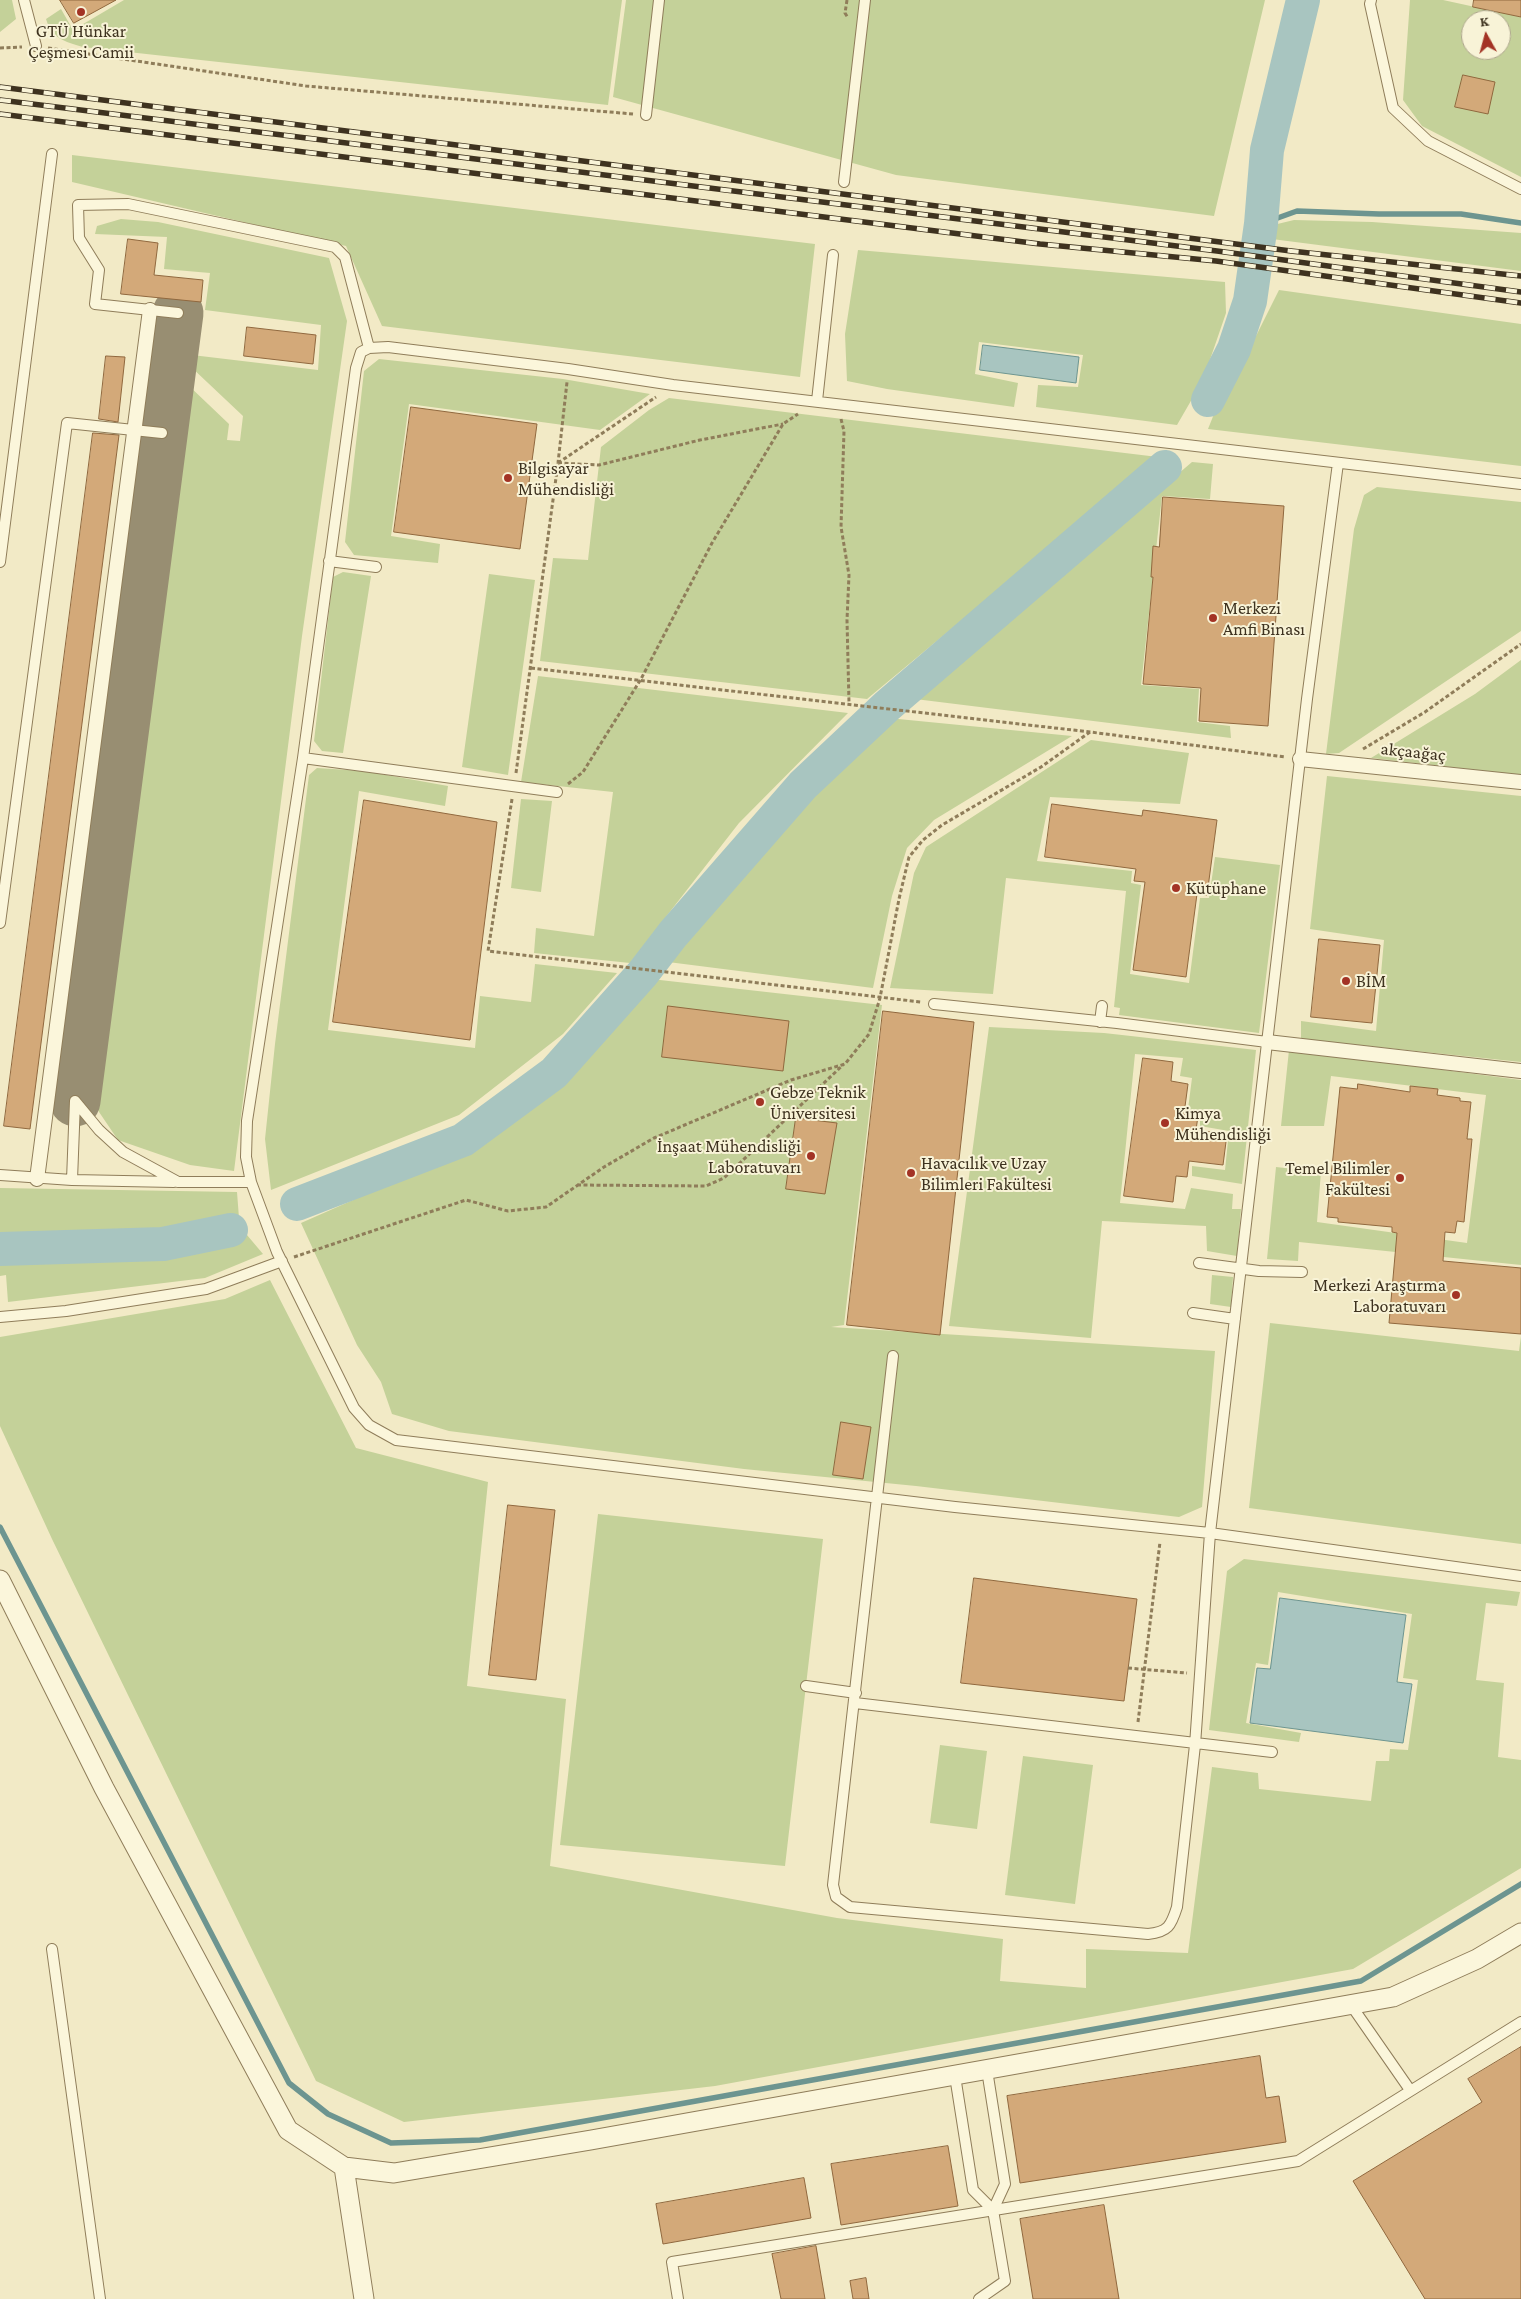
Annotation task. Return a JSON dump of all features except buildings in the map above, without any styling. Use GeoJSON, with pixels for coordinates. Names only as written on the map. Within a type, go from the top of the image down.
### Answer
{"type":"FeatureCollection","features":[{"type":"Feature","properties":{"kind":"street"},"geometry":{"type":"LineString","coordinates":[[37,1179],[150,310]]}},
{"type":"Feature","properties":{"kind":"street","name":"akçaağaç"},"geometry":{"type":"LineString","coordinates":[[1300,759],[1521,782]]}},
{"type":"Feature","properties":{"kind":"street"},"geometry":{"type":"LineString","coordinates":[[1267,1042],[1521,1071]]}},
{"type":"Feature","properties":{"kind":"street"},"geometry":{"type":"LineString","coordinates":[[0,1580],[104,1788],[288,2130],[344,2166],[394,2173],[955,2076],[1392,1997],[1477,1959],[1521,1933]]}},
{"type":"Feature","properties":{"kind":"street"},"geometry":{"type":"LineString","coordinates":[[344,2166],[364,2299]]}},
{"type":"Feature","properties":{"kind":"lane"},"geometry":{"type":"LineString","coordinates":[[24,0],[36,46]]}},
{"type":"Feature","properties":{"kind":"lane"},"geometry":{"type":"LineString","coordinates":[[646,115],[659,0]]}},
{"type":"Feature","properties":{"kind":"lane"},"geometry":{"type":"LineString","coordinates":[[844,182],[865,0]]}},
{"type":"Feature","properties":{"kind":"lane"},"geometry":{"type":"LineString","coordinates":[[1371,0],[1370,4],[1393,108],[1428,141],[1521,189]]}},
{"type":"Feature","properties":{"kind":"lane"},"geometry":{"type":"LineString","coordinates":[[0,562],[52,154]]}},
{"type":"Feature","properties":{"kind":"lane"},"geometry":{"type":"LineString","coordinates":[[178,313],[95,304],[99,270],[79,238],[78,205],[128,204],[335,247],[345,257],[369,348]]}},
{"type":"Feature","properties":{"kind":"lane"},"geometry":{"type":"LineString","coordinates":[[817,402],[833,255]]}},
{"type":"Feature","properties":{"kind":"lane"},"geometry":{"type":"LineString","coordinates":[[1521,484],[673,385],[568,369],[388,347],[369,348],[362,352],[356,368],[304,758],[247,1121],[246,1157],[251,1182],[282,1261],[354,1408],[369,1425],[396,1440],[878,1498],[1210,1533],[1521,1576]]}},
{"type":"Feature","properties":{"kind":"lane"},"geometry":{"type":"LineString","coordinates":[[0,923],[66,423],[162,433]]}},
{"type":"Feature","properties":{"kind":"lane"},"geometry":{"type":"LineString","coordinates":[[893,1356],[834,1884],[836,1897],[850,1907],[1148,1934],[1162,1933],[1172,1922],[1177,1907],[1195,1744],[1210,1533],[1300,759],[1338,463]]}},
{"type":"Feature","properties":{"kind":"lane"},"geometry":{"type":"LineString","coordinates":[[329,561],[376,567]]}},
{"type":"Feature","properties":{"kind":"lane"},"geometry":{"type":"LineString","coordinates":[[304,758],[514,784],[557,792]]}},
{"type":"Feature","properties":{"kind":"lane"},"geometry":{"type":"LineString","coordinates":[[934,1004],[1267,1042]]}},
{"type":"Feature","properties":{"kind":"lane"},"geometry":{"type":"LineString","coordinates":[[1100,1022],[1102,1006]]}},
{"type":"Feature","properties":{"kind":"lane"},"geometry":{"type":"LineString","coordinates":[[72,1180],[75,1101],[99,1130],[123,1152],[178,1182]]}},
{"type":"Feature","properties":{"kind":"lane"},"geometry":{"type":"LineString","coordinates":[[0,1175],[72,1180],[251,1182]]}},
{"type":"Feature","properties":{"kind":"lane"},"geometry":{"type":"LineString","coordinates":[[0,1317],[66,1311],[206,1289],[282,1261]]}},
{"type":"Feature","properties":{"kind":"lane"},"geometry":{"type":"LineString","coordinates":[[1199,1264],[1259,1271],[1302,1272]]}},
{"type":"Feature","properties":{"kind":"lane"},"geometry":{"type":"LineString","coordinates":[[1194,1313],[1235,1319]]}},
{"type":"Feature","properties":{"kind":"lane"},"geometry":{"type":"LineString","coordinates":[[806,1686],[856,1693]]}},
{"type":"Feature","properties":{"kind":"lane"},"geometry":{"type":"LineString","coordinates":[[855,1704],[1136,1738],[1272,1752]]}},
{"type":"Feature","properties":{"kind":"lane"},"geometry":{"type":"LineString","coordinates":[[52,1949],[100,2299]]}},
{"type":"Feature","properties":{"kind":"lane"},"geometry":{"type":"LineString","coordinates":[[1351,2005],[1410,2090]]}},
{"type":"Feature","properties":{"kind":"lane"},"geometry":{"type":"LineString","coordinates":[[678,2299],[672,2262],[1298,2161],[1521,2022]]}},
{"type":"Feature","properties":{"kind":"lane"},"geometry":{"type":"LineString","coordinates":[[979,2299],[1005,2282],[994,2210],[1005,2184],[987,2070]]}},
{"type":"Feature","properties":{"kind":"lane"},"geometry":{"type":"LineString","coordinates":[[955,2076],[973,2190],[994,2210]]}},
{"type":"Feature","properties":{"kind":"path"},"geometry":{"type":"LineString","coordinates":[[0,48],[36,46],[306,86],[646,115]]}},
{"type":"Feature","properties":{"kind":"path"},"geometry":{"type":"LineString","coordinates":[[568,369],[532,668],[488,951],[934,1004]]}},
{"type":"Feature","properties":{"kind":"path"},"geometry":{"type":"LineString","coordinates":[[558,463],[673,385]]}},
{"type":"Feature","properties":{"kind":"path"},"geometry":{"type":"LineString","coordinates":[[558,463],[599,465],[700,440],[783,424],[817,402]]}},
{"type":"Feature","properties":{"kind":"path"},"geometry":{"type":"LineString","coordinates":[[837,404],[844,431],[841,527],[850,575],[847,620],[849,703]]}},
{"type":"Feature","properties":{"kind":"path"},"geometry":{"type":"LineString","coordinates":[[557,792],[583,772],[640,679],[712,543],[783,424]]}},
{"type":"Feature","properties":{"kind":"path"},"geometry":{"type":"LineString","coordinates":[[1339,763],[1425,712],[1521,644]]}},
{"type":"Feature","properties":{"kind":"path"},"geometry":{"type":"LineString","coordinates":[[532,668],[849,703],[1300,759]]}},
{"type":"Feature","properties":{"kind":"path"},"geometry":{"type":"LineString","coordinates":[[576,1185],[706,1186],[724,1178],[845,1064],[868,1034],[880,998],[899,899],[910,858],[923,840],[942,825],[1041,767],[1090,732]]}},
{"type":"Feature","properties":{"kind":"path"},"geometry":{"type":"LineString","coordinates":[[282,1261],[329,1247],[466,1200],[508,1211],[546,1207],[576,1185],[654,1138],[791,1080],[845,1064]]}},
{"type":"Feature","properties":{"kind":"path"},"geometry":{"type":"LineString","coordinates":[[1136,1738],[1162,1529]]}},
{"type":"Feature","properties":{"kind":"path"},"geometry":{"type":"LineString","coordinates":[[1128,1668],[1200,1674]]}},
{"type":"Feature","properties":{"kind":"green space"},"geometry":{"type":"Polygon","coordinates":[[[0,0],[12,0],[16,19],[0,32],[0,0]]]}},
{"type":"Feature","properties":{"kind":"green space"},"geometry":{"type":"Polygon","coordinates":[[[124,0],[622,0],[608,105],[83,47],[65,41],[55,35],[46,19],[61,9],[73,30],[124,0]]]}},
{"type":"Feature","properties":{"kind":"green space"},"geometry":{"type":"Polygon","coordinates":[[[626,0],[1265,0],[1214,216],[896,175],[613,97],[626,0]]]}},
{"type":"Feature","properties":{"kind":"green space"},"geometry":{"type":"Polygon","coordinates":[[[1410,0],[1443,0],[1489,10],[1461,10],[1461,60],[1511,60],[1511,15],[1521,17],[1521,177],[1422,126],[1403,100],[1410,0]]]}},
{"type":"Feature","properties":{"kind":"green space"},"geometry":{"type":"Polygon","coordinates":[[[72,155],[815,244],[800,377],[382,326],[346,246],[72,182],[72,155]]]}},
{"type":"Feature","properties":{"kind":"green space"},"geometry":{"type":"Polygon","coordinates":[[[121,219],[158,222],[329,258],[347,321],[302,636],[234,1171],[190,1165],[118,1140],[97,1109],[187,384],[229,424],[227,440],[240,441],[243,416],[190,366],[192,355],[318,370],[321,325],[205,310],[210,273],[164,269],[167,237],[95,234],[97,226],[121,219]]]}},
{"type":"Feature","properties":{"kind":"green space"},"geometry":{"type":"Polygon","coordinates":[[[1294,220],[1372,222],[1521,233],[1521,271],[1264,238],[1265,227],[1294,220]]]}},
{"type":"Feature","properties":{"kind":"green space"},"geometry":{"type":"Polygon","coordinates":[[[858,250],[1225,282],[1226,313],[1203,380],[1177,425],[1036,407],[1038,385],[1078,387],[1083,355],[979,342],[975,374],[1018,383],[1014,407],[887,389],[847,381],[845,334],[858,250]]]}},
{"type":"Feature","properties":{"kind":"green space"},"geometry":{"type":"Polygon","coordinates":[[[1279,290],[1521,324],[1521,466],[1208,429],[1216,409],[1279,290]]]}},
{"type":"Feature","properties":{"kind":"green space"},"geometry":{"type":"Polygon","coordinates":[[[379,359],[563,379],[650,394],[600,430],[409,404],[391,536],[440,544],[438,563],[354,555],[345,542],[364,371],[379,359]]]}},
{"type":"Feature","properties":{"kind":"green space"},"geometry":{"type":"Polygon","coordinates":[[[669,398],[1158,457],[867,699],[540,661],[553,558],[588,560],[601,447],[649,410],[669,398]]]}},
{"type":"Feature","properties":{"kind":"green space"},"geometry":{"type":"Polygon","coordinates":[[[1192,462],[1213,464],[1210,499],[1162,496],[1141,685],[1199,689],[1197,722],[1230,726],[1231,738],[915,699],[1192,462]]]}},
{"type":"Feature","properties":{"kind":"green space"},"geometry":{"type":"Polygon","coordinates":[[[1377,487],[1521,502],[1521,631],[1339,753],[1326,754],[1354,529],[1364,495],[1377,487]]]}},
{"type":"Feature","properties":{"kind":"green space"},"geometry":{"type":"Polygon","coordinates":[[[343,572],[371,576],[343,753],[322,751],[314,741],[333,577],[343,572]]]}},
{"type":"Feature","properties":{"kind":"green space"},"geometry":{"type":"Polygon","coordinates":[[[489,574],[535,580],[508,775],[462,767],[489,574]]]}},
{"type":"Feature","properties":{"kind":"green space"},"geometry":{"type":"Polygon","coordinates":[[[1521,660],[1521,775],[1371,758],[1475,694],[1521,660]]]}},
{"type":"Feature","properties":{"kind":"green space"},"geometry":{"type":"Polygon","coordinates":[[[538,676],[848,713],[739,823],[630,963],[534,953],[536,928],[594,936],[613,792],[521,782],[538,676]]]}},
{"type":"Feature","properties":{"kind":"green space"},"geometry":{"type":"Polygon","coordinates":[[[888,718],[1072,736],[934,820],[907,848],[892,896],[873,988],[668,962],[810,793],[888,718]]]}},
{"type":"Feature","properties":{"kind":"green space"},"geometry":{"type":"Polygon","coordinates":[[[1091,740],[1189,753],[1180,804],[1050,797],[1037,861],[1132,871],[1131,883],[1141,885],[1130,974],[1189,983],[1200,898],[1209,898],[1215,857],[1280,865],[1259,1033],[1119,1015],[1120,1008],[1114,1007],[1126,891],[1006,878],[993,994],[890,988],[914,873],[926,847],[1091,740]]]}},
{"type":"Feature","properties":{"kind":"green space"},"geometry":{"type":"Polygon","coordinates":[[[317,768],[364,771],[448,786],[445,806],[359,791],[328,1030],[475,1048],[480,996],[531,1002],[535,964],[617,973],[563,1034],[459,1115],[271,1190],[265,1139],[275,1044],[309,775],[317,768]]]}},
{"type":"Feature","properties":{"kind":"green space"},"geometry":{"type":"Polygon","coordinates":[[[1327,776],[1521,796],[1521,1062],[1301,1039],[1301,1021],[1376,1031],[1384,940],[1310,929],[1327,776]]]}},
{"type":"Feature","properties":{"kind":"green space"},"geometry":{"type":"Polygon","coordinates":[[[521,799],[552,801],[541,892],[511,888],[521,799]]]}},
{"type":"Feature","properties":{"kind":"green space"},"geometry":{"type":"Polygon","coordinates":[[[651,979],[882,1005],[844,1325],[831,1327],[1215,1351],[1202,1507],[1179,1517],[916,1486],[744,1469],[449,1431],[392,1414],[381,1382],[357,1345],[301,1223],[473,1147],[568,1070],[651,979]]]}},
{"type":"Feature","properties":{"kind":"green space"},"geometry":{"type":"Polygon","coordinates":[[[989,1027],[1104,1033],[1256,1050],[1242,1184],[1192,1176],[1192,1166],[1225,1170],[1229,1131],[1200,1126],[1200,1112],[1188,1109],[1192,1078],[1180,1076],[1183,1058],[1135,1054],[1120,1203],[1185,1209],[1191,1188],[1233,1194],[1232,1209],[1241,1209],[1237,1256],[1207,1251],[1206,1226],[1102,1221],[1091,1338],[949,1326],[989,1027]]]}},
{"type":"Feature","properties":{"kind":"green space"},"geometry":{"type":"Polygon","coordinates":[[[1289,1050],[1521,1080],[1521,1265],[1299,1242],[1298,1261],[1267,1259],[1276,1167],[1321,1172],[1317,1222],[1467,1243],[1486,1095],[1331,1076],[1324,1126],[1281,1126],[1289,1050]]]}},
{"type":"Feature","properties":{"kind":"green space"},"geometry":{"type":"Polygon","coordinates":[[[0,1188],[237,1192],[239,1218],[165,1234],[0,1240],[0,1188]]]}},
{"type":"Feature","properties":{"kind":"green space"},"geometry":{"type":"Polygon","coordinates":[[[247,1235],[263,1254],[205,1278],[8,1302],[6,1275],[0,1276],[0,1257],[204,1249],[247,1235]]]}},
{"type":"Feature","properties":{"kind":"green space"},"geometry":{"type":"Polygon","coordinates":[[[1212,1275],[1233,1277],[1231,1307],[1210,1304],[1212,1275]]]}},
{"type":"Feature","properties":{"kind":"green space"},"geometry":{"type":"Polygon","coordinates":[[[270,1280],[356,1448],[488,1482],[467,1686],[566,1699],[550,1866],[837,1918],[1003,1939],[1000,1981],[1086,1988],[1086,1949],[1188,1953],[1212,1767],[1258,1773],[1259,1789],[1371,1801],[1376,1761],[1389,1761],[1390,1749],[1408,1750],[1418,1680],[1403,1678],[1412,1614],[1278,1592],[1268,1665],[1256,1663],[1246,1723],[1301,1733],[1299,1742],[1209,1730],[1227,1571],[1244,1559],[1520,1592],[1517,1606],[1486,1603],[1476,1680],[1504,1683],[1498,1757],[1521,1760],[1521,1868],[1353,1969],[715,2086],[404,2122],[316,2081],[52,1539],[0,1426],[0,1337],[225,1299],[270,1280]]]}},
{"type":"Feature","properties":{"kind":"green space"},"geometry":{"type":"Polygon","coordinates":[[[1270,1323],[1519,1351],[1521,1336],[1521,1544],[1249,1508],[1270,1323]]]}},
{"type":"Feature","properties":{"kind":"green space"},"geometry":{"type":"Polygon","coordinates":[[[598,1514],[823,1539],[785,1866],[560,1845],[598,1514]]]}},
{"type":"Feature","properties":{"kind":"green space"},"geometry":{"type":"Polygon","coordinates":[[[940,1745],[987,1751],[977,1829],[930,1823],[940,1745]]]}},
{"type":"Feature","properties":{"kind":"green space"},"geometry":{"type":"Polygon","coordinates":[[[1023,1756],[1093,1765],[1075,1904],[1005,1895],[1023,1756]]]}},
{"type":"Feature","properties":{"kind":"water"},"geometry":{"type":"Polygon","coordinates":[[[983,345],[1079,357],[1076,383],[980,370],[983,345]]]}},
{"type":"Feature","properties":{"kind":"water"},"geometry":{"type":"Polygon","coordinates":[[[1280,1598],[1406,1615],[1397,1682],[1412,1684],[1403,1743],[1250,1723],[1257,1668],[1270,1669],[1280,1598]]]}},
{"type":"Feature","properties":{"kind":"waterway"},"geometry":{"type":"LineString","coordinates":[[1208,400],[1234,349],[1250,301],[1261,224],[1267,150],[1303,0]]}},
{"type":"Feature","properties":{"kind":"waterway"},"geometry":{"type":"LineString","coordinates":[[1261,224],[1297,211],[1461,214],[1521,223]]}},
{"type":"Feature","properties":{"kind":"waterway"},"geometry":{"type":"LineString","coordinates":[[297,1204],[463,1140],[554,1073],[643,973],[673,934],[803,785],[887,706],[1165,467]]}},
{"type":"Feature","properties":{"kind":"waterway"},"geometry":{"type":"LineString","coordinates":[[0,1249],[163,1244],[231,1230]]}},
{"type":"Feature","properties":{"kind":"waterway"},"geometry":{"type":"LineString","coordinates":[[0,1527],[289,2083],[328,2114],[391,2143],[480,2140],[1361,1981],[1521,1884]]}},
{"type":"Feature","properties":{"kind":"taxiway"},"geometry":{"type":"LineString","coordinates":[[75,1101],[178,313]]}},
{"type":"Feature","properties":{"kind":"railway"},"geometry":{"type":"LineString","coordinates":[[0,87],[1291,251],[1521,276]]}},
{"type":"Feature","properties":{"kind":"railway"},"geometry":{"type":"LineString","coordinates":[[0,100],[1217,251],[1521,292]]}},
{"type":"Feature","properties":{"kind":"railway"},"geometry":{"type":"LineString","coordinates":[[0,114],[1040,244],[1216,261],[1521,303]]}},
{"type":"Feature","properties":{"kind":"place","name":"GTÜ Hünkar Çeşmesi Camii"},"geometry":{"type":"Point","coordinates":[81,12]}},
{"type":"Feature","properties":{"kind":"place","name":"Bilgisayar Mühendisliği"},"geometry":{"type":"Point","coordinates":[508,478]}},
{"type":"Feature","properties":{"kind":"place","name":"Merkezi Amfi Binası"},"geometry":{"type":"Point","coordinates":[1213,618]}},
{"type":"Feature","properties":{"kind":"place","name":"Kütüphane"},"geometry":{"type":"Point","coordinates":[1176,888]}},
{"type":"Feature","properties":{"kind":"place","name":"BİM"},"geometry":{"type":"Point","coordinates":[1346,981]}},
{"type":"Feature","properties":{"kind":"place","name":"Gebze Teknik Üniversitesi"},"geometry":{"type":"Point","coordinates":[760,1102]}},
{"type":"Feature","properties":{"kind":"place","name":"Kimya Mühendisliği"},"geometry":{"type":"Point","coordinates":[1165,1123]}},
{"type":"Feature","properties":{"kind":"place","name":"İnşaat Mühendisliği Laboratuvarı"},"geometry":{"type":"Point","coordinates":[811,1156]}},
{"type":"Feature","properties":{"kind":"place","name":"Havacılık ve Uzay Bilimleri Fakültesi"},"geometry":{"type":"Point","coordinates":[911,1173]}},
{"type":"Feature","properties":{"kind":"place","name":"Temel Bilimler Fakültesi"},"geometry":{"type":"Point","coordinates":[1400,1178]}},
{"type":"Feature","properties":{"kind":"place","name":"Merkezi Araştırma Laboratuvarı"},"geometry":{"type":"Point","coordinates":[1456,1295]}}]}
